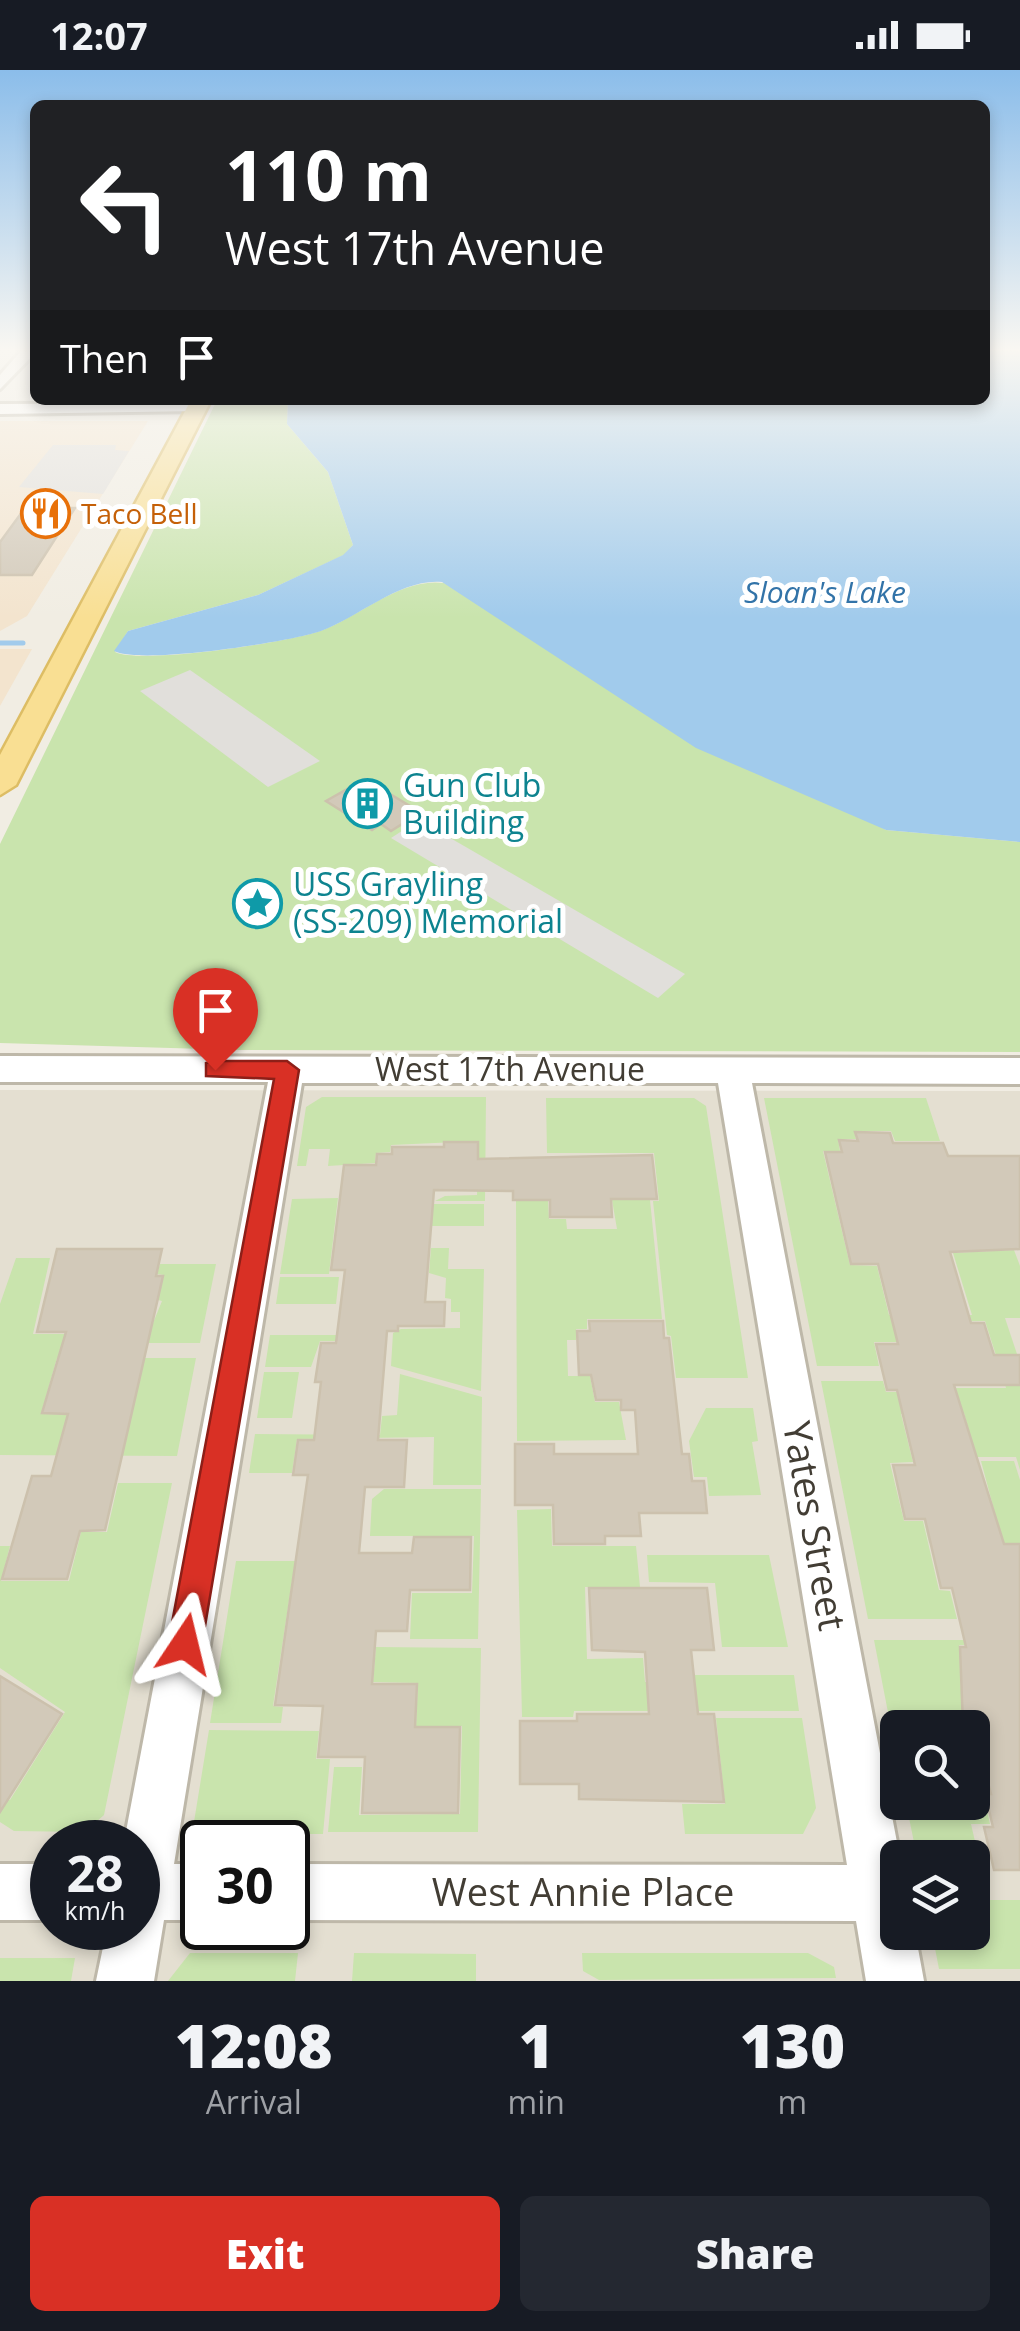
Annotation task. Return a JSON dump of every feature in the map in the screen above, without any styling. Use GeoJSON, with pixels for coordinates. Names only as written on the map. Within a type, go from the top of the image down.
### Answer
{"type":"FeatureCollection","features":[{"type":"Feature","properties":{"kind":"main road"},"geometry":{"type":"LineString","coordinates":[[0,785],[180,440]]}},
{"type":"Feature","properties":{"kind":"street","name":"West 17th Avenue"},"geometry":{"type":"LineString","coordinates":[[0,1069],[1020,1071]]}},
{"type":"Feature","properties":{"kind":"street"},"geometry":{"type":"LineString","coordinates":[[153,1820],[287,1070]]}},
{"type":"Feature","properties":{"kind":"street","name":"Yates Street"},"geometry":{"type":"LineString","coordinates":[[733,1071],[895,1981]]}},
{"type":"Feature","properties":{"kind":"street"},"geometry":{"type":"LineString","coordinates":[[0,1892],[30,1892]]}},
{"type":"Feature","properties":{"kind":"street","name":"West Annie Place"},"geometry":{"type":"LineString","coordinates":[[310,1892],[879,1893]]}},
{"type":"Feature","properties":{"kind":"street"},"geometry":{"type":"LineString","coordinates":[[125,1981],[130,1950]]}},
{"type":"Feature","properties":{"kind":"shaded area"},"geometry":{"type":"Polygon","coordinates":[[[0,440],[136,440],[27,616],[0,631],[0,440]]]}},
{"type":"Feature","properties":{"kind":"shaded area"},"geometry":{"type":"Polygon","coordinates":[[[53,445],[116,445],[115,450],[129,451],[103,494],[19,487],[53,445]]]}},
{"type":"Feature","properties":{"kind":"shaded area"},"geometry":{"type":"Polygon","coordinates":[[[0,649],[32,649],[0,706],[0,649]]]}},
{"type":"Feature","properties":{"kind":"shaded area"},"geometry":{"type":"Polygon","coordinates":[[[190,670],[320,761],[268,787],[140,691],[190,670]]]}},
{"type":"Feature","properties":{"kind":"shaded area"},"geometry":{"type":"Polygon","coordinates":[[[419,820],[685,974],[658,998],[391,838],[419,820]]]}},
{"type":"Feature","properties":{"kind":"shaded area"},"geometry":{"type":"Polygon","coordinates":[[[0,1090],[1020,1091],[1020,1981],[0,1981],[0,1090]]]}},
{"type":"Feature","properties":{"kind":"green space"},"geometry":{"type":"Polygon","coordinates":[[[197,440],[301,440],[328,472],[353,545],[344,555],[258,595],[128,631],[115,652],[185,654],[281,640],[323,630],[419,584],[452,585],[886,830],[1020,842],[1020,1052],[239,1050],[0,1043],[0,844],[197,440]]]}},
{"type":"Feature","properties":{"kind":"green space"},"geometry":{"type":"Polygon","coordinates":[[[322,1097],[486,1097],[485,1201],[435,1201],[445,1196],[477,1195],[479,1141],[391,1145],[390,1152],[376,1153],[375,1163],[328,1166],[330,1149],[309,1149],[306,1166],[297,1166],[306,1107],[322,1097]]]}},
{"type":"Feature","properties":{"kind":"green space"},"geometry":{"type":"Polygon","coordinates":[[[546,1098],[694,1098],[706,1106],[748,1378],[676,1378],[671,1336],[667,1335],[653,1201],[659,1201],[654,1153],[547,1153],[546,1098]]]}},
{"type":"Feature","properties":{"kind":"green space"},"geometry":{"type":"Polygon","coordinates":[[[764,1098],[926,1098],[940,1141],[895,1141],[891,1131],[854,1131],[856,1139],[838,1139],[840,1151],[823,1151],[850,1265],[877,1266],[889,1315],[900,1316],[907,1342],[874,1342],[879,1366],[817,1366],[764,1098]]]}},
{"type":"Feature","properties":{"kind":"green space"},"geometry":{"type":"Polygon","coordinates":[[[338,1198],[329,1274],[280,1274],[292,1199],[338,1198]]]}},
{"type":"Feature","properties":{"kind":"green space"},"geometry":{"type":"Polygon","coordinates":[[[612,1200],[650,1200],[662,1319],[587,1319],[587,1329],[576,1329],[576,1340],[567,1340],[568,1376],[590,1376],[595,1402],[619,1402],[626,1440],[517,1441],[516,1201],[548,1201],[549,1219],[566,1219],[567,1229],[617,1229],[612,1200]]]}},
{"type":"Feature","properties":{"kind":"green space"},"geometry":{"type":"Polygon","coordinates":[[[432,1204],[484,1204],[484,1226],[431,1226],[432,1204]]]}},
{"type":"Feature","properties":{"kind":"green space"},"geometry":{"type":"Polygon","coordinates":[[[431,1248],[449,1248],[448,1269],[484,1269],[481,1391],[391,1366],[393,1333],[401,1329],[460,1328],[460,1312],[451,1312],[451,1299],[445,1298],[446,1278],[429,1273],[431,1248]]]}},
{"type":"Feature","properties":{"kind":"green space"},"geometry":{"type":"Polygon","coordinates":[[[1014,1250],[1020,1266],[1020,1318],[1005,1318],[1017,1354],[1008,1354],[1013,1368],[1000,1368],[985,1321],[904,1322],[902,1316],[972,1315],[953,1253],[1014,1250]]]}},
{"type":"Feature","properties":{"kind":"green space"},"geometry":{"type":"Polygon","coordinates":[[[16,1258],[50,1258],[33,1334],[72,1334],[153,1323],[162,1301],[158,1300],[164,1275],[157,1274],[160,1264],[216,1264],[200,1343],[116,1343],[57,1358],[41,1414],[131,1415],[145,1358],[196,1358],[177,1456],[0,1455],[0,1304],[16,1258]]]}},
{"type":"Feature","properties":{"kind":"green space"},"geometry":{"type":"Polygon","coordinates":[[[280,1277],[339,1277],[336,1304],[276,1304],[280,1277]]]}},
{"type":"Feature","properties":{"kind":"green space"},"geometry":{"type":"Polygon","coordinates":[[[270,1335],[347,1335],[346,1341],[320,1341],[311,1367],[265,1367],[270,1335]]]}},
{"type":"Feature","properties":{"kind":"green space"},"geometry":{"type":"Polygon","coordinates":[[[264,1372],[299,1372],[292,1418],[257,1418],[264,1372]]]}},
{"type":"Feature","properties":{"kind":"green space"},"geometry":{"type":"Polygon","coordinates":[[[400,1374],[482,1397],[481,1485],[433,1485],[434,1437],[297,1439],[292,1473],[249,1473],[255,1434],[380,1435],[382,1416],[397,1415],[400,1374]]]}},
{"type":"Feature","properties":{"kind":"green space"},"geometry":{"type":"Polygon","coordinates":[[[1003,1376],[1020,1382],[1020,1470],[1016,1457],[976,1457],[964,1413],[952,1413],[944,1388],[1006,1388],[1003,1376]]]}},
{"type":"Feature","properties":{"kind":"green space"},"geometry":{"type":"Polygon","coordinates":[[[821,1381],[883,1381],[886,1392],[942,1392],[948,1414],[901,1414],[913,1462],[890,1463],[904,1521],[923,1521],[939,1590],[950,1591],[957,1619],[868,1619],[821,1381]]]}},
{"type":"Feature","properties":{"kind":"green space"},"geometry":{"type":"Polygon","coordinates":[[[706,1408],[753,1408],[758,1441],[752,1442],[761,1495],[709,1496],[707,1477],[694,1477],[689,1441],[706,1408]]]}},
{"type":"Feature","properties":{"kind":"green space"},"geometry":{"type":"Polygon","coordinates":[[[981,1461],[1014,1461],[1020,1480],[1020,1543],[929,1543],[924,1521],[997,1521],[981,1461]]]}},
{"type":"Feature","properties":{"kind":"green space"},"geometry":{"type":"Polygon","coordinates":[[[118,1483],[172,1483],[104,1815],[98,1820],[30,1820],[30,1831],[14,1831],[0,1822],[0,1794],[10,1800],[65,1712],[0,1668],[0,1546],[10,1546],[1,1581],[69,1581],[81,1532],[107,1532],[118,1483]]]}},
{"type":"Feature","properties":{"kind":"green space"},"geometry":{"type":"Polygon","coordinates":[[[384,1489],[481,1489],[478,1639],[410,1639],[412,1593],[472,1593],[474,1536],[370,1536],[372,1499],[384,1489]]]}},
{"type":"Feature","properties":{"kind":"green space"},"geometry":{"type":"Polygon","coordinates":[[[551,1509],[552,1546],[636,1546],[640,1587],[585,1587],[587,1659],[643,1658],[645,1682],[694,1682],[694,1675],[794,1675],[799,1711],[574,1711],[573,1717],[522,1717],[517,1510],[551,1509]]]}},
{"type":"Feature","properties":{"kind":"green space"},"geometry":{"type":"Polygon","coordinates":[[[647,1555],[769,1555],[788,1647],[722,1647],[715,1583],[649,1582],[647,1555]]]}},
{"type":"Feature","properties":{"kind":"green space"},"geometry":{"type":"Polygon","coordinates":[[[236,1561],[295,1561],[273,1706],[283,1707],[281,1723],[210,1723],[236,1561]]]}},
{"type":"Feature","properties":{"kind":"green space"},"geometry":{"type":"Polygon","coordinates":[[[874,1640],[1020,1640],[1020,1645],[959,1645],[964,1668],[960,1669],[962,1710],[888,1710],[874,1640]]]}},
{"type":"Feature","properties":{"kind":"green space"},"geometry":{"type":"Polygon","coordinates":[[[376,1647],[481,1648],[478,1832],[328,1832],[334,1767],[362,1767],[359,1815],[460,1814],[462,1726],[416,1726],[418,1683],[373,1682],[376,1647]]]}},
{"type":"Feature","properties":{"kind":"green space"},"geometry":{"type":"Polygon","coordinates":[[[716,1718],[802,1718],[816,1808],[803,1834],[685,1834],[682,1804],[725,1804],[716,1718]]]}},
{"type":"Feature","properties":{"kind":"green space"},"geometry":{"type":"Polygon","coordinates":[[[209,1730],[319,1731],[316,1759],[330,1759],[323,1834],[310,1834],[310,1820],[194,1820],[209,1730]]]}},
{"type":"Feature","properties":{"kind":"green space"},"geometry":{"type":"Polygon","coordinates":[[[990,1755],[1020,1755],[1020,1791],[990,1791],[990,1755]]]}},
{"type":"Feature","properties":{"kind":"green space"},"geometry":{"type":"Polygon","coordinates":[[[909,1820],[989,1820],[990,1824],[971,1824],[975,1840],[914,1840],[909,1820]]]}},
{"type":"Feature","properties":{"kind":"green space"},"geometry":{"type":"Polygon","coordinates":[[[990,1900],[1020,1900],[1020,1969],[939,1969],[935,1950],[990,1950],[990,1900]]]}},
{"type":"Feature","properties":{"kind":"green space"},"geometry":{"type":"Polygon","coordinates":[[[190,1953],[298,1953],[295,1981],[168,1981],[190,1953]]]}},
{"type":"Feature","properties":{"kind":"green space"},"geometry":{"type":"Polygon","coordinates":[[[354,1953],[476,1954],[476,1981],[352,1981],[354,1953]]]}},
{"type":"Feature","properties":{"kind":"green space"},"geometry":{"type":"Polygon","coordinates":[[[582,1953],[808,1953],[834,1967],[836,1978],[599,1980],[583,1971],[582,1953]]]}},
{"type":"Feature","properties":{"kind":"green space"},"geometry":{"type":"Polygon","coordinates":[[[0,1958],[75,1958],[71,1981],[0,1981],[0,1958]]]}},
{"type":"Feature","properties":{"kind":"water","name":"Sloan's Lake"},"geometry":{"type":"Polygon","coordinates":[[[301,440],[1020,440],[1020,842],[886,830],[696,748],[442,582],[411,586],[335,625],[304,636],[183,654],[129,655],[114,651],[128,631],[258,595],[343,555],[353,545],[328,472],[301,440]]]}},
{"type":"Feature","properties":{"kind":"building"},"geometry":{"type":"Polygon","coordinates":[[[25,508],[75,508],[32,575],[0,575],[0,542],[25,508]]]}},
{"type":"Feature","properties":{"kind":"building","name":"Gun Club Building"},"geometry":{"type":"Polygon","coordinates":[[[365,779],[410,806],[402,811],[413,817],[391,831],[381,824],[372,830],[326,801],[365,779]]]}},
{"type":"Feature","properties":{"kind":"building"},"geometry":{"type":"Polygon","coordinates":[[[855,1132],[890,1133],[893,1143],[943,1143],[948,1156],[1020,1156],[1020,1249],[950,1252],[971,1323],[984,1323],[994,1355],[1020,1355],[1020,1385],[954,1385],[1004,1544],[1020,1544],[1020,1870],[994,1870],[984,1827],[993,1827],[990,1710],[962,1710],[960,1647],[966,1647],[952,1588],[941,1588],[925,1519],[905,1519],[893,1465],[915,1465],[897,1390],[887,1390],[876,1344],[898,1344],[878,1264],[851,1264],[825,1152],[842,1152],[839,1140],[858,1141],[855,1132]]]}},
{"type":"Feature","properties":{"kind":"building"},"geometry":{"type":"Polygon","coordinates":[[[444,1142],[478,1142],[478,1159],[652,1155],[657,1199],[611,1199],[612,1217],[550,1217],[550,1200],[513,1200],[513,1191],[434,1190],[425,1302],[445,1302],[444,1326],[398,1326],[398,1331],[387,1331],[378,1440],[407,1440],[404,1487],[365,1487],[359,1553],[412,1553],[414,1537],[471,1537],[470,1590],[410,1590],[407,1631],[376,1631],[372,1684],[417,1684],[415,1727],[460,1727],[458,1813],[362,1813],[365,1757],[318,1757],[323,1706],[275,1705],[308,1475],[293,1475],[298,1440],[314,1440],[321,1382],[315,1382],[321,1343],[336,1343],[345,1270],[331,1270],[344,1165],[376,1165],[377,1154],[392,1154],[392,1147],[444,1147],[444,1142]]]}},
{"type":"Feature","properties":{"kind":"building"},"geometry":{"type":"Polygon","coordinates":[[[57,1249],[162,1249],[156,1276],[163,1276],[105,1530],[80,1531],[67,1579],[2,1579],[32,1476],[51,1476],[68,1414],[42,1413],[66,1332],[37,1332],[57,1249]]]}},
{"type":"Feature","properties":{"kind":"building"},"geometry":{"type":"Polygon","coordinates":[[[589,1321],[663,1321],[664,1338],[669,1338],[682,1454],[689,1454],[692,1481],[704,1481],[707,1513],[639,1513],[641,1536],[605,1536],[605,1544],[554,1544],[553,1505],[515,1505],[515,1444],[554,1444],[554,1454],[638,1454],[635,1410],[621,1410],[621,1400],[596,1400],[591,1375],[579,1375],[577,1331],[590,1331],[589,1321]]]}},
{"type":"Feature","properties":{"kind":"building"},"geometry":{"type":"Polygon","coordinates":[[[589,1588],[707,1588],[714,1650],[691,1650],[698,1714],[714,1714],[724,1802],[579,1799],[579,1784],[520,1784],[520,1721],[577,1721],[577,1714],[649,1714],[645,1652],[592,1650],[589,1588]]]}},
{"type":"Feature","properties":{"kind":"building"},"geometry":{"type":"Polygon","coordinates":[[[0,1676],[62,1714],[0,1812],[0,1676]]]}},
{"type":"Feature","properties":{"kind":"waterway"},"geometry":{"type":"LineString","coordinates":[[0,643],[23,643]]}},
{"type":"Feature","properties":{"kind":"place","name":"Taco Bell"},"geometry":{"type":"Point","coordinates":[46,514]}},
{"type":"Feature","properties":{"kind":"place","name":"Gun Club Building"},"geometry":{"type":"Point","coordinates":[368,804]}},
{"type":"Feature","properties":{"kind":"place","name":"USS Grayling (SS-209) Memorial"},"geometry":{"type":"Point","coordinates":[258,903]}},
{"type":"Feature","properties":{"kind":"route"},"geometry":{"type":"LineString","coordinates":[[185,1644],[287,1070],[215,1070]]}}]}
